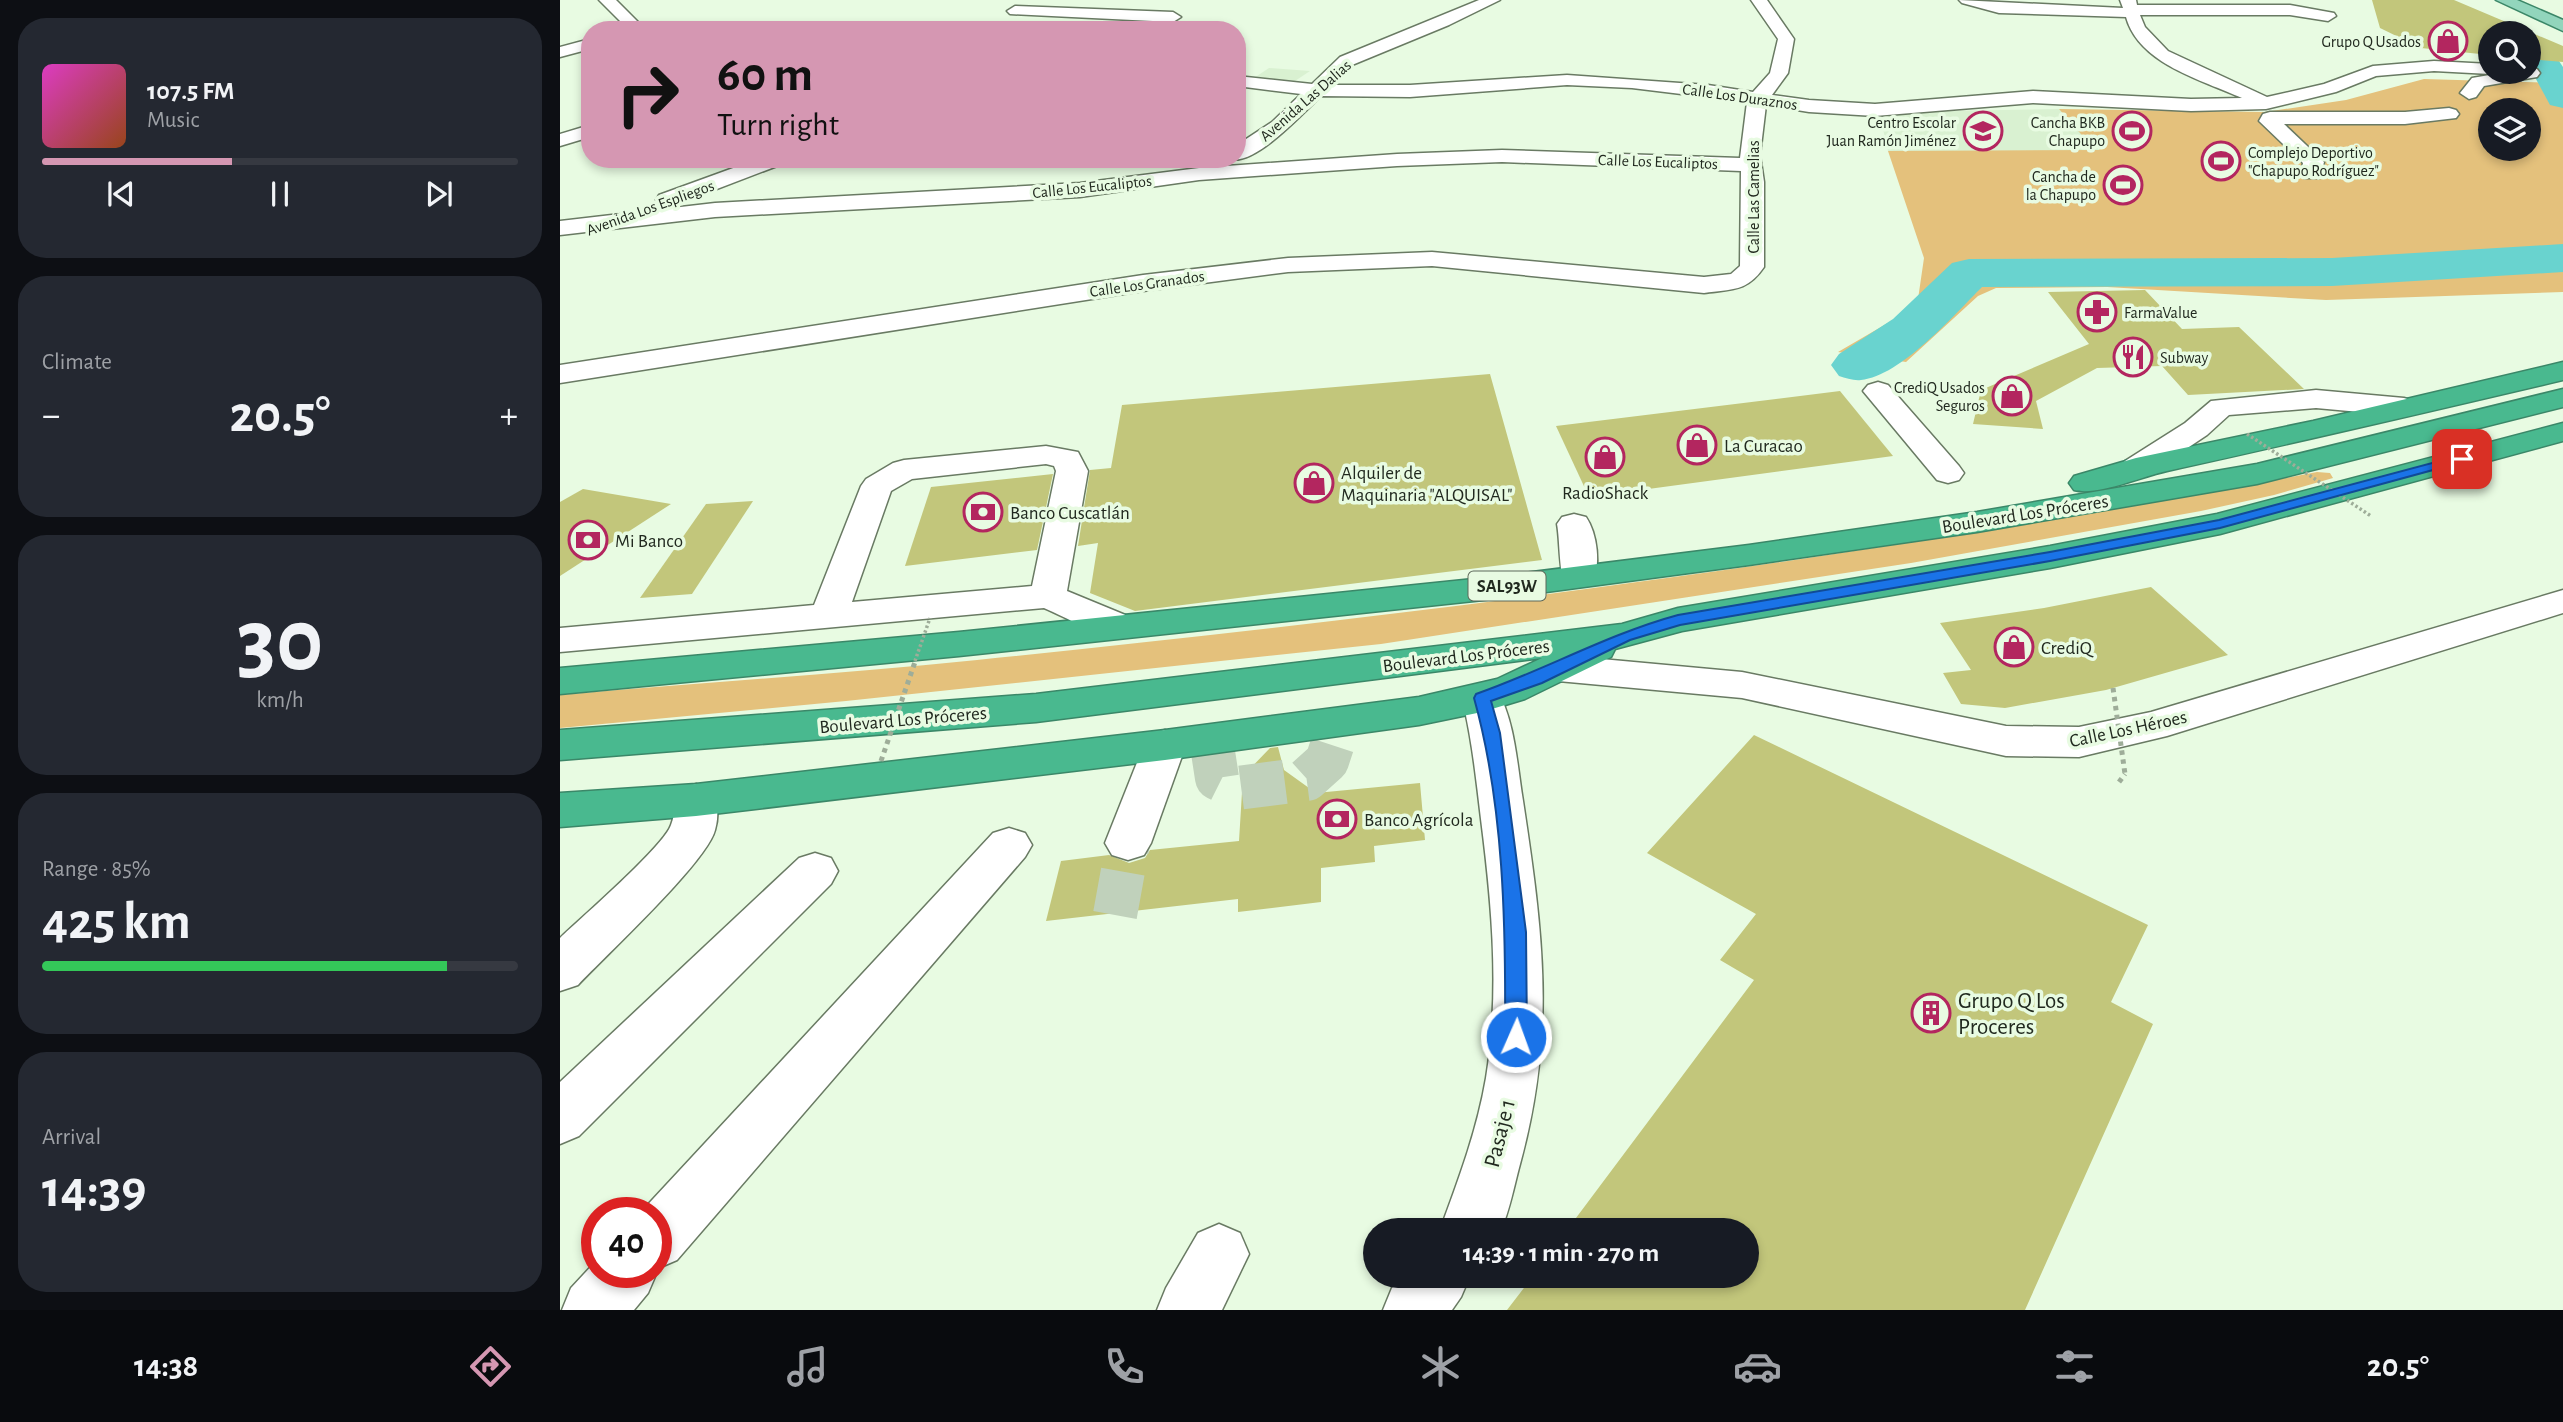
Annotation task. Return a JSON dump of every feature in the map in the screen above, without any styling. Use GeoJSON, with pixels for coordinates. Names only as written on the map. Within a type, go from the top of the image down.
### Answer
{"type":"FeatureCollection","features":[{"type":"Feature","properties":{"kind":"highway"},"geometry":{"type":"LineString","coordinates":[[1749,555],[2074,486],[2136,468],[2313,430],[2563,371]]}},
{"type":"Feature","properties":{"kind":"highway","name":"Boulevard Los Próceres"},"geometry":{"type":"LineString","coordinates":[[560,681],[959,644],[1479,590],[1749,555],[1977,522],[2257,474],[2563,398]]}},
{"type":"Feature","properties":{"kind":"highway"},"geometry":{"type":"LineString","coordinates":[[2404,407],[2444,429]]}},
{"type":"Feature","properties":{"kind":"highway","name":"Boulevard Los Próceres"},"geometry":{"type":"LineString","coordinates":[[560,745],[1036,708],[1624,636],[1692,617],[2050,557],[2220,524],[2563,432]]}},
{"type":"Feature","properties":{"kind":"highway"},"geometry":{"type":"LineString","coordinates":[[2220,524],[2343,508],[2563,460]]}},
{"type":"Feature","properties":{"kind":"highway"},"geometry":{"type":"LineString","coordinates":[[560,810],[696,800],[1165,745],[1419,711],[1482,698],[1558,668],[1624,636]]}},
{"type":"Feature","properties":{"kind":"main road"},"geometry":{"type":"LineString","coordinates":[[2504,0],[2563,26]]}},
{"type":"Feature","properties":{"kind":"main road"},"geometry":{"type":"LineString","coordinates":[[2522,0],[2563,18]]}},
{"type":"Feature","properties":{"kind":"street"},"geometry":{"type":"LineString","coordinates":[[607,0],[629,21]]}},
{"type":"Feature","properties":{"kind":"street"},"geometry":{"type":"LineString","coordinates":[[1000,21],[1037,0]]}},
{"type":"Feature","properties":{"kind":"street","name":"Avenida Las Dalias"},"geometry":{"type":"LineString","coordinates":[[1246,153],[1279,126],[1346,61],[1492,0]]}},
{"type":"Feature","properties":{"kind":"street"},"geometry":{"type":"LineString","coordinates":[[1757,99],[1777,82],[1786,39],[1759,0]]}},
{"type":"Feature","properties":{"kind":"street"},"geometry":{"type":"LineString","coordinates":[[1967,0],[1990,6],[2023,9],[2290,10],[2328,16]]}},
{"type":"Feature","properties":{"kind":"street"},"geometry":{"type":"LineString","coordinates":[[2131,8],[2137,29],[2162,55],[2266,103]]}},
{"type":"Feature","properties":{"kind":"street"},"geometry":{"type":"LineString","coordinates":[[1016,11],[1173,17]]}},
{"type":"Feature","properties":{"kind":"street"},"geometry":{"type":"LineString","coordinates":[[560,52],[581,46]]}},
{"type":"Feature","properties":{"kind":"street","name":"Calle Los Duraznos"},"geometry":{"type":"LineString","coordinates":[[1246,82],[1314,90],[1410,91],[1567,80],[1708,90],[1809,106],[1875,110],[2033,97],[2191,105],[2266,103],[2330,88],[2373,71],[2434,66],[2478,68]]}},
{"type":"Feature","properties":{"kind":"street"},"geometry":{"type":"LineString","coordinates":[[2541,73],[2552,74]]}},
{"type":"Feature","properties":{"kind":"street"},"geometry":{"type":"LineString","coordinates":[[2312,173],[2314,162],[2269,121],[2270,118],[2445,118],[2478,82]]}},
{"type":"Feature","properties":{"kind":"street","name":"Calle Las Camelias"},"geometry":{"type":"LineString","coordinates":[[1739,281],[1752,267],[1751,165],[1757,99]]}},
{"type":"Feature","properties":{"kind":"street"},"geometry":{"type":"LineString","coordinates":[[560,140],[581,134]]}},
{"type":"Feature","properties":{"kind":"street","name":"Calle Los Eucaliptos"},"geometry":{"type":"LineString","coordinates":[[1246,161],[1502,156],[1751,165]]}},
{"type":"Feature","properties":{"kind":"street","name":"Avenida Los Espliegos"},"geometry":{"type":"LineString","coordinates":[[560,239],[753,168]]}},
{"type":"Feature","properties":{"kind":"street","name":"Calle Los Eucaliptos"},"geometry":{"type":"LineString","coordinates":[[560,228],[755,207],[1080,190],[1199,174],[1216,168]]}},
{"type":"Feature","properties":{"kind":"street","name":"Calle Los Granados"},"geometry":{"type":"LineString","coordinates":[[560,374],[1143,283],[1288,265],[1432,259],[1704,285],[1739,281]]}},
{"type":"Feature","properties":{"kind":"street"},"geometry":{"type":"LineString","coordinates":[[1878,391],[1948,472]]}},
{"type":"Feature","properties":{"kind":"street"},"geometry":{"type":"LineString","coordinates":[[2136,468],[2196,429],[2221,407],[2316,399],[2404,407]]}},
{"type":"Feature","properties":{"kind":"street"},"geometry":{"type":"LineString","coordinates":[[828,616],[877,486],[888,477],[904,470],[1046,455],[1067,459],[1072,471],[1048,596]]}},
{"type":"Feature","properties":{"kind":"street"},"geometry":{"type":"LineString","coordinates":[[1574,524],[1579,551],[1578,576]]}},
{"type":"Feature","properties":{"kind":"street"},"geometry":{"type":"LineString","coordinates":[[560,640],[1048,596],[1122,627]]}},
{"type":"Feature","properties":{"kind":"street","name":"Calle Los Héroes"},"geometry":{"type":"LineString","coordinates":[[1558,668],[1742,685],[2006,741],[2079,742],[2152,726],[2563,601]]}},
{"type":"Feature","properties":{"kind":"street"},"geometry":{"type":"LineString","coordinates":[[694,628],[768,660]]}},
{"type":"Feature","properties":{"kind":"street","name":"Pasaje 1"},"geometry":{"type":"LineString","coordinates":[[1476,1218],[1513,1079],[1518,1016],[1516,932],[1509,855],[1492,733],[1482,698]]}},
{"type":"Feature","properties":{"kind":"street"},"geometry":{"type":"LineString","coordinates":[[1128,842],[1165,745]]}},
{"type":"Feature","properties":{"kind":"street"},"geometry":{"type":"LineString","coordinates":[[560,970],[668,862],[693,831],[696,800]]}},
{"type":"Feature","properties":{"kind":"street"},"geometry":{"type":"LineString","coordinates":[[672,1221],[1009,845]]}},
{"type":"Feature","properties":{"kind":"street"},"geometry":{"type":"LineString","coordinates":[[560,1118],[816,871]]}},
{"type":"Feature","properties":{"kind":"street"},"geometry":{"type":"LineString","coordinates":[[1188,1310],[1219,1254]]}},
{"type":"Feature","properties":{"kind":"street"},"geometry":{"type":"LineString","coordinates":[[593,1310],[612,1288]]}},
{"type":"Feature","properties":{"kind":"street"},"geometry":{"type":"LineString","coordinates":[[1414,1310],[1431,1288]]}},
{"type":"Feature","properties":{"kind":"path"},"geometry":{"type":"LineString","coordinates":[[2248,434],[2371,516]]}},
{"type":"Feature","properties":{"kind":"path"},"geometry":{"type":"LineString","coordinates":[[881,761],[930,618]]}},
{"type":"Feature","properties":{"kind":"path"},"geometry":{"type":"LineString","coordinates":[[2113,688],[2124,774],[2119,782]]}},
{"type":"Feature","properties":{"kind":"shaded area"},"geometry":{"type":"Polygon","coordinates":[[[1269,68],[1310,71],[1295,81],[1254,78],[1269,68]]]}},
{"type":"Feature","properties":{"kind":"shaded area","name":"Complejo Deportivo \"Chapupo Rodríguez\""},"geometry":{"type":"Polygon","coordinates":[[[2424,79],[2478,81],[2478,84],[2563,83],[2563,292],[2326,300],[2107,287],[1996,288],[1978,296],[1906,362],[1838,352],[1917,306],[1924,258],[1888,151],[2100,150],[2091,141],[2087,141],[2059,109],[2265,112],[2346,100],[2424,79]]]}},
{"type":"Feature","properties":{"kind":"shaded area","name":"Centro Escolar Juan Ramón Jiménez"},"geometry":{"type":"Polygon","coordinates":[[[2059,109],[2101,151],[1888,151],[1879,112],[2059,109]]]}},
{"type":"Feature","properties":{"kind":"shaded area"},"geometry":{"type":"Polygon","coordinates":[[[2317,472],[2330,473],[2333,478],[2274,495],[2201,511],[1911,563],[1381,644],[846,701],[560,728],[560,695],[977,660],[1481,603],[1984,531],[2317,472]]]}},
{"type":"Feature","properties":{"kind":"building"},"geometry":{"type":"Polygon","coordinates":[[[2372,0],[2454,0],[2504,21],[2478,21],[2478,54],[2421,48],[2380,28],[2372,0]]]}},
{"type":"Feature","properties":{"kind":"building"},"geometry":{"type":"Polygon","coordinates":[[[2541,37],[2563,46],[2563,62],[2541,60],[2541,37]]]}},
{"type":"Feature","properties":{"kind":"building"},"geometry":{"type":"Polygon","coordinates":[[[2145,290],[2182,329],[2239,327],[2304,389],[2188,395],[2162,366],[2097,368],[2036,401],[2043,429],[1973,424],[1981,390],[2089,344],[2048,292],[2145,290]]]}},
{"type":"Feature","properties":{"kind":"building","name":"Alquiler de Maquinaria \"ALQUISAL\""},"geometry":{"type":"Polygon","coordinates":[[[1490,374],[1542,560],[1135,611],[1090,593],[1098,543],[1078,546],[1090,470],[1111,468],[1122,405],[1490,374]]]}},
{"type":"Feature","properties":{"kind":"building"},"geometry":{"type":"Polygon","coordinates":[[[1840,391],[1893,456],[1589,497],[1556,426],[1840,391]]]}},
{"type":"Feature","properties":{"kind":"building","name":"Banco Cuscatlán"},"geometry":{"type":"Polygon","coordinates":[[[1053,474],[1037,550],[905,566],[931,487],[1053,474]]]}},
{"type":"Feature","properties":{"kind":"building","name":"Mi Banco"},"geometry":{"type":"Polygon","coordinates":[[[583,489],[671,504],[560,576],[560,502],[583,489]]]}},
{"type":"Feature","properties":{"kind":"building"},"geometry":{"type":"Polygon","coordinates":[[[753,501],[692,594],[640,598],[706,504],[753,501]]]}},
{"type":"Feature","properties":{"kind":"building"},"geometry":{"type":"Polygon","coordinates":[[[2151,587],[2228,655],[2106,690],[2005,708],[1961,704],[1943,673],[1971,670],[1940,623],[2044,608],[2151,587]]]}},
{"type":"Feature","properties":{"kind":"building","name":"Grupo Q Los Proceres"},"geometry":{"type":"Polygon","coordinates":[[[1754,735],[2148,925],[2111,1002],[2153,1024],[2025,1310],[1507,1310],[1524,1288],[1759,1288],[1759,1218],[1576,1218],[1754,980],[1720,960],[1756,914],[1647,853],[1754,735]]]}},
{"type":"Feature","properties":{"kind":"building","name":"Banco Agrícola"},"geometry":{"type":"Polygon","coordinates":[[[1278,747],[1284,770],[1316,793],[1420,783],[1425,840],[1374,846],[1375,862],[1321,868],[1321,902],[1238,912],[1238,899],[1046,921],[1061,861],[1109,855],[1129,863],[1145,858],[1150,850],[1239,841],[1243,776],[1270,748],[1278,747]]]}},
{"type":"Feature","properties":{"kind":"waterway"},"geometry":{"type":"LineString","coordinates":[[2547,68],[2563,97]]}},
{"type":"Feature","properties":{"kind":"waterway"},"geometry":{"type":"LineString","coordinates":[[1858,365],[1911,330],[1969,273],[2332,272],[2563,258]]}},
{"type":"Feature","properties":{"kind":"tunnel"},"geometry":{"type":"LineString","coordinates":[[1211,739],[1217,778],[1237,788],[1307,779],[1327,761],[1340,721]]}},
{"type":"Feature","properties":{"kind":"tunnel"},"geometry":{"type":"LineString","coordinates":[[1115,915],[1128,843]]}},
{"type":"Feature","properties":{"kind":"place","name":"Grupo Q Usados"},"geometry":{"type":"Point","coordinates":[2448,41]}},
{"type":"Feature","properties":{"kind":"place","name":"Centro Escolar Juan Ramón Jiménez"},"geometry":{"type":"Point","coordinates":[1983,131]}},
{"type":"Feature","properties":{"kind":"place","name":"Cancha BKB Chapupo"},"geometry":{"type":"Point","coordinates":[2132,131]}},
{"type":"Feature","properties":{"kind":"place","name":"Complejo Deportivo \"Chapupo Rodríguez\""},"geometry":{"type":"Point","coordinates":[2221,161]}},
{"type":"Feature","properties":{"kind":"place","name":"Cancha de la Chapupo"},"geometry":{"type":"Point","coordinates":[2123,185]}},
{"type":"Feature","properties":{"kind":"place","name":"FarmaValue"},"geometry":{"type":"Point","coordinates":[2097,312]}},
{"type":"Feature","properties":{"kind":"place","name":"Subway"},"geometry":{"type":"Point","coordinates":[2133,357]}},
{"type":"Feature","properties":{"kind":"place","name":"CrediQ Usados Seguros"},"geometry":{"type":"Point","coordinates":[2012,396]}},
{"type":"Feature","properties":{"kind":"place","name":"La Curacao"},"geometry":{"type":"Point","coordinates":[1697,445]}},
{"type":"Feature","properties":{"kind":"place","name":"RadioShack"},"geometry":{"type":"Point","coordinates":[1605,457]}},
{"type":"Feature","properties":{"kind":"place","name":"Alquiler de Maquinaria \"ALQUISAL\""},"geometry":{"type":"Point","coordinates":[1314,483]}},
{"type":"Feature","properties":{"kind":"place","name":"Banco Cuscatlán"},"geometry":{"type":"Point","coordinates":[983,512]}},
{"type":"Feature","properties":{"kind":"place","name":"Mi Banco"},"geometry":{"type":"Point","coordinates":[588,540]}},
{"type":"Feature","properties":{"kind":"place","name":"CrediQ"},"geometry":{"type":"Point","coordinates":[2014,647]}},
{"type":"Feature","properties":{"kind":"place","name":"Banco Agrícola"},"geometry":{"type":"Point","coordinates":[1337,819]}},
{"type":"Feature","properties":{"kind":"place","name":"Grupo Q Los Proceres"},"geometry":{"type":"Point","coordinates":[1931,1013]}},
{"type":"Feature","properties":{"kind":"route"},"geometry":{"type":"LineString","coordinates":[[1516,1037],[1516,932],[1509,855],[1492,733],[1482,698],[1536,679],[1624,636],[1678,620],[2050,557],[2220,524],[2462,459]]}}]}
